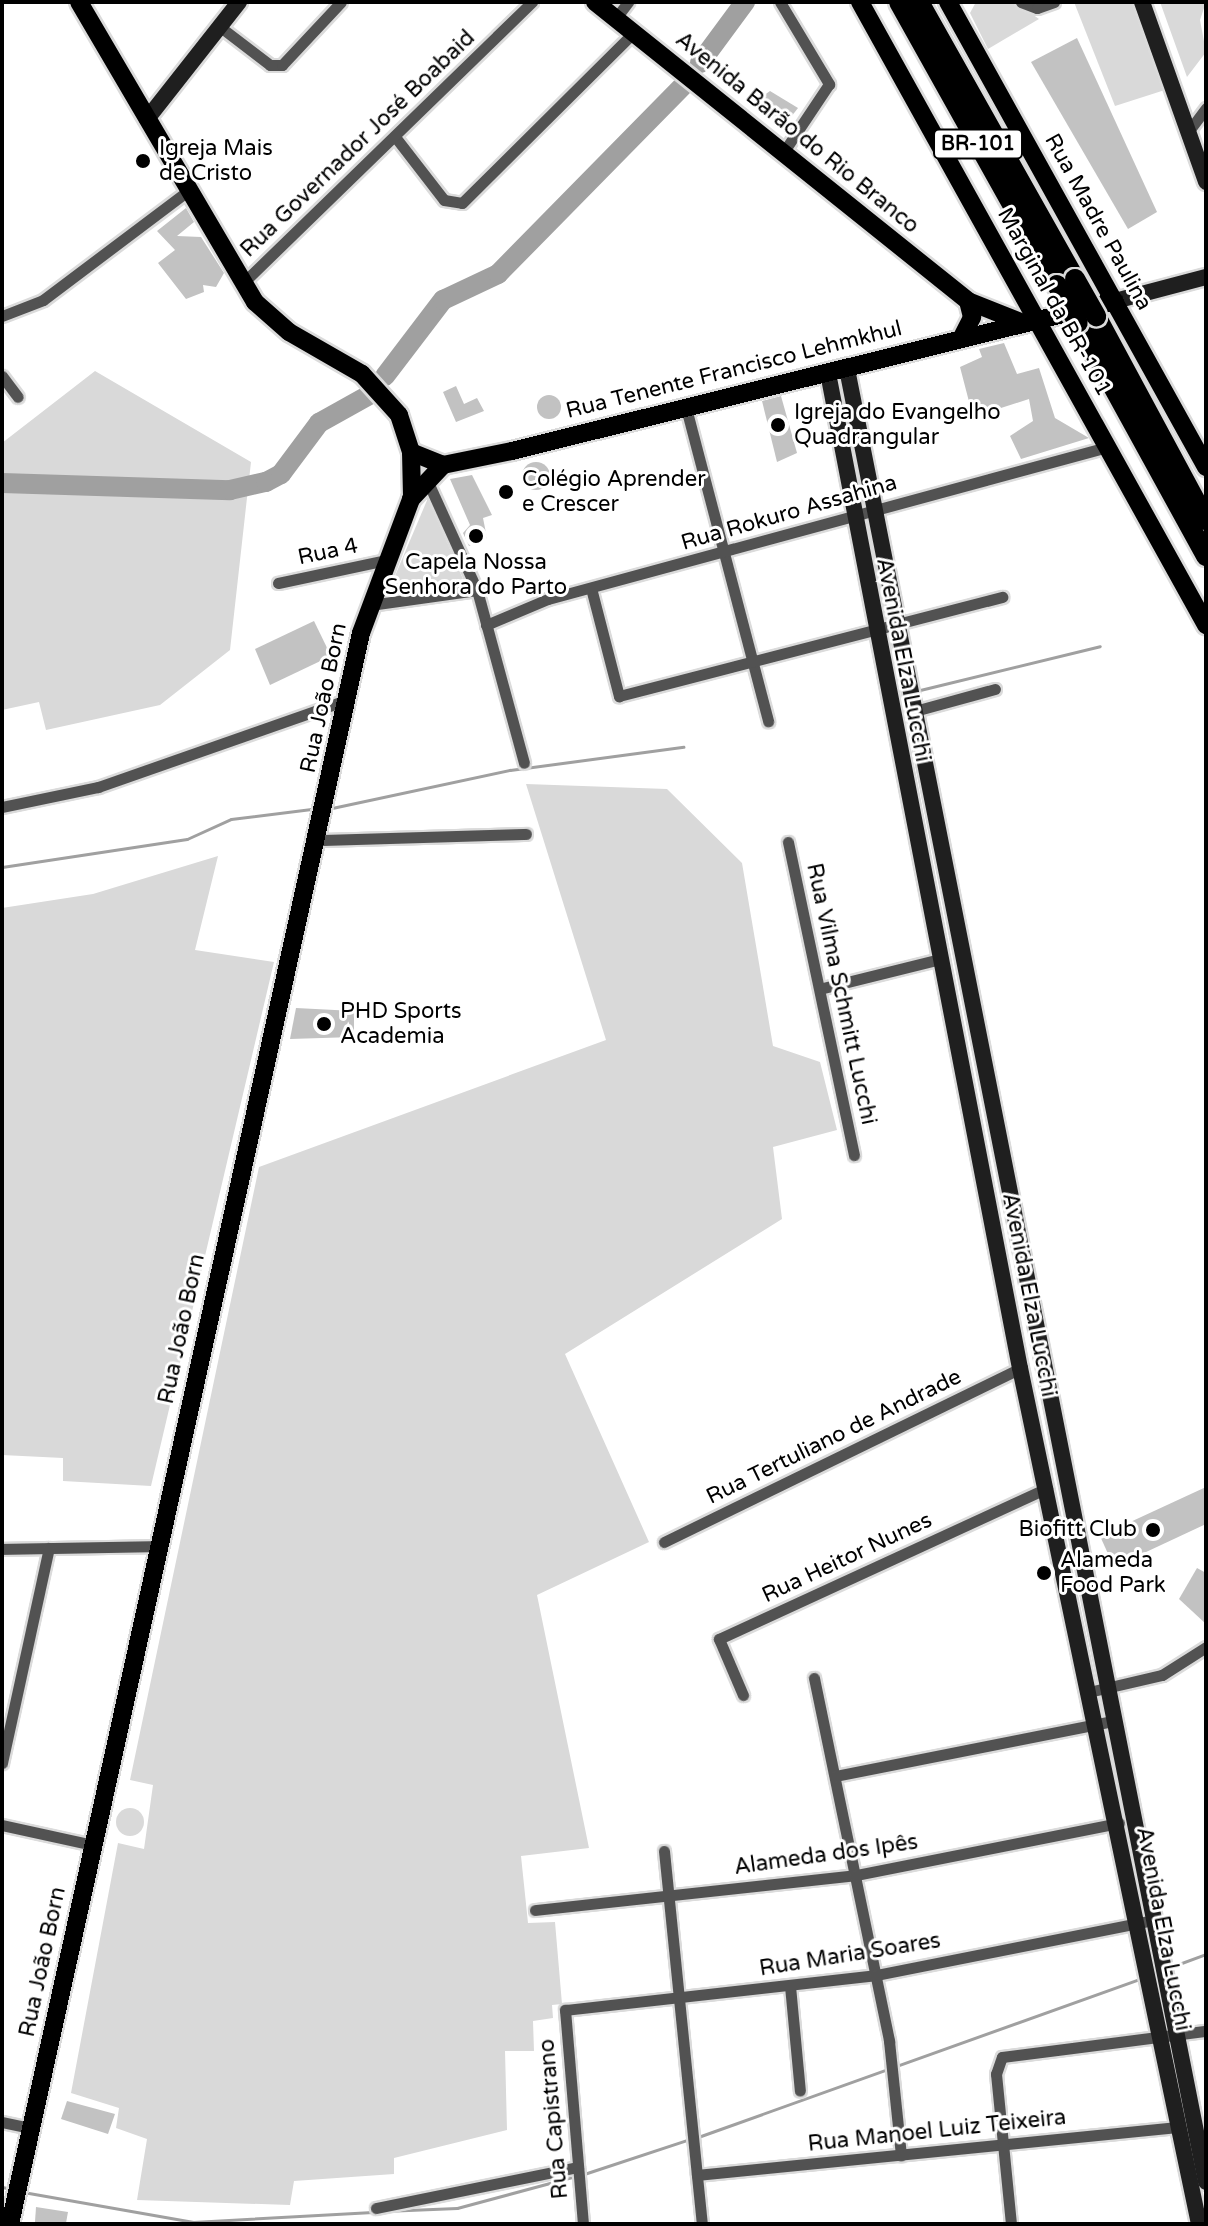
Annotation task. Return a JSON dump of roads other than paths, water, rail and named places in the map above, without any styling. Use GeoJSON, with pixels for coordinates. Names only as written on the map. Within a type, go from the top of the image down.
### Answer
{"type":"FeatureCollection","features":[{"type":"Feature","properties":{"kind":"highway","name":"BR-101"},"geometry":{"type":"LineString","coordinates":[[899,2],[1066,282]]}},
{"type":"Feature","properties":{"kind":"highway","name":"BR-101"},"geometry":{"type":"LineString","coordinates":[[919,2],[1066,282],[1078,318],[1206,556]]}},
{"type":"Feature","properties":{"kind":"highway","name":"BR-101"},"geometry":{"type":"LineString","coordinates":[[1078,318],[1206,520]]}},
{"type":"Feature","properties":{"kind":"main road"},"geometry":{"type":"LineString","coordinates":[[79,2],[189,190],[246,280],[255,302],[289,332],[374,385],[399,415],[411,452],[411,499]]}},
{"type":"Feature","properties":{"kind":"main road"},"geometry":{"type":"LineString","coordinates":[[147,119],[239,2]]}},
{"type":"Feature","properties":{"kind":"main road","name":"Avenida Barão do Rio Branco"},"geometry":{"type":"LineString","coordinates":[[595,2],[968,301],[1030,322]]}},
{"type":"Feature","properties":{"kind":"main road","name":"Marginal da BR-101"},"geometry":{"type":"LineString","coordinates":[[860,2],[1030,322],[1049,342],[1206,625]]}},
{"type":"Feature","properties":{"kind":"main road"},"geometry":{"type":"LineString","coordinates":[[1142,2],[1206,182]]}},
{"type":"Feature","properties":{"kind":"main road","name":"Rua Madre Paulina"},"geometry":{"type":"LineString","coordinates":[[955,6],[1206,467]]}},
{"type":"Feature","properties":{"kind":"main road"},"geometry":{"type":"LineString","coordinates":[[1115,301],[1206,277]]}},
{"type":"Feature","properties":{"kind":"main road"},"geometry":{"type":"LineString","coordinates":[[961,339],[972,317],[968,301]]}},
{"type":"Feature","properties":{"kind":"main road","name":"Rua Tenente Francisco Lehmkhul"},"geometry":{"type":"LineString","coordinates":[[411,499],[443,465],[1030,322],[1078,318],[1115,301]]}},
{"type":"Feature","properties":{"kind":"main road"},"geometry":{"type":"LineString","coordinates":[[1049,342],[1078,318]]}},
{"type":"Feature","properties":{"kind":"main road","name":"Avenida Elza Lucchi"},"geometry":{"type":"LineString","coordinates":[[847,369],[871,511],[1011,1209],[1100,1690],[1169,2035],[1206,2182]]}},
{"type":"Feature","properties":{"kind":"main road","name":"Avenida Elza Lucchi"},"geometry":{"type":"LineString","coordinates":[[828,373],[852,516],[1020,1368],[1047,1488],[1100,1690]]}},
{"type":"Feature","properties":{"kind":"main road"},"geometry":{"type":"LineString","coordinates":[[411,452],[443,465]]}},
{"type":"Feature","properties":{"kind":"main road","name":"Rua João Born"},"geometry":{"type":"LineString","coordinates":[[10,2224],[158,1546],[320,840],[346,700],[370,605],[411,499]]}},
{"type":"Feature","properties":{"kind":"main road"},"geometry":{"type":"LineString","coordinates":[[990,1215],[1011,1209]]}},
{"type":"Feature","properties":{"kind":"main road","name":"Avenida Elza Lucchi"},"geometry":{"type":"LineString","coordinates":[[1107,1722],[1120,1823],[1146,1922]]}},
{"type":"Feature","properties":{"kind":"main road","name":"Avenida Elza Lucchi"},"geometry":{"type":"LineString","coordinates":[[1193,2122],[1199,2224]]}},
{"type":"Feature","properties":{"kind":"street"},"geometry":{"type":"LineString","coordinates":[[219,26],[270,65],[282,65],[341,2]]}},
{"type":"Feature","properties":{"kind":"street","name":"Rua Governador José Boabaid"},"geometry":{"type":"LineString","coordinates":[[246,280],[396,138],[532,2]]}},
{"type":"Feature","properties":{"kind":"street"},"geometry":{"type":"LineString","coordinates":[[616,18],[628,2]]}},
{"type":"Feature","properties":{"kind":"street"},"geometry":{"type":"LineString","coordinates":[[780,2],[829,84],[783,153]]}},
{"type":"Feature","properties":{"kind":"street"},"geometry":{"type":"LineString","coordinates":[[1021,2],[1037,8],[1054,2]]}},
{"type":"Feature","properties":{"kind":"street"},"geometry":{"type":"LineString","coordinates":[[396,138],[444,200],[462,203],[633,33]]}},
{"type":"Feature","properties":{"kind":"street"},"geometry":{"type":"LineString","coordinates":[[1188,132],[1206,108]]}},
{"type":"Feature","properties":{"kind":"street"},"geometry":{"type":"LineString","coordinates":[[2,316],[43,300],[189,190]]}},
{"type":"Feature","properties":{"kind":"street"},"geometry":{"type":"LineString","coordinates":[[2,376],[18,397]]}},
{"type":"Feature","properties":{"kind":"street"},"geometry":{"type":"LineString","coordinates":[[686,408],[720,553],[768,721]]}},
{"type":"Feature","properties":{"kind":"street","name":"Rua Rokuro Assahina"},"geometry":{"type":"LineString","coordinates":[[486,625],[591,588],[1107,447]]}},
{"type":"Feature","properties":{"kind":"street"},"geometry":{"type":"LineString","coordinates":[[427,480],[477,590],[524,763]]}},
{"type":"Feature","properties":{"kind":"street","name":"Rua 4"},"geometry":{"type":"LineString","coordinates":[[278,583],[386,560]]}},
{"type":"Feature","properties":{"kind":"street"},"geometry":{"type":"LineString","coordinates":[[591,588],[619,696],[1002,597]]}},
{"type":"Feature","properties":{"kind":"street"},"geometry":{"type":"LineString","coordinates":[[370,605],[477,590]]}},
{"type":"Feature","properties":{"kind":"street"},"geometry":{"type":"LineString","coordinates":[[911,712],[995,689]]}},
{"type":"Feature","properties":{"kind":"street"},"geometry":{"type":"LineString","coordinates":[[2,807],[98,787],[346,700]]}},
{"type":"Feature","properties":{"kind":"street"},"geometry":{"type":"LineString","coordinates":[[320,840],[526,834]]}},
{"type":"Feature","properties":{"kind":"street","name":"Rua Vilma Schmitt Lucchi"},"geometry":{"type":"LineString","coordinates":[[788,842],[823,988],[854,1155]]}},
{"type":"Feature","properties":{"kind":"street"},"geometry":{"type":"LineString","coordinates":[[823,988],[940,959]]}},
{"type":"Feature","properties":{"kind":"street","name":"Rua Tertuliano de Andrade"},"geometry":{"type":"LineString","coordinates":[[664,1542],[1020,1368]]}},
{"type":"Feature","properties":{"kind":"street","name":"Rua Heitor Nunes"},"geometry":{"type":"LineString","coordinates":[[743,1695],[719,1639],[1047,1488]]}},
{"type":"Feature","properties":{"kind":"street"},"geometry":{"type":"LineString","coordinates":[[2,1549],[158,1546]]}},
{"type":"Feature","properties":{"kind":"street"},"geometry":{"type":"LineString","coordinates":[[2,1763],[49,1548]]}},
{"type":"Feature","properties":{"kind":"street"},"geometry":{"type":"LineString","coordinates":[[1100,1690],[1177,1669],[1206,1647]]}},
{"type":"Feature","properties":{"kind":"street"},"geometry":{"type":"LineString","coordinates":[[814,1678],[892,2061],[901,2155]]}},
{"type":"Feature","properties":{"kind":"street"},"geometry":{"type":"LineString","coordinates":[[835,1776],[1107,1722]]}},
{"type":"Feature","properties":{"kind":"street","name":"Alameda dos Ipês"},"geometry":{"type":"LineString","coordinates":[[535,1910],[856,1875],[1120,1823]]}},
{"type":"Feature","properties":{"kind":"street"},"geometry":{"type":"LineString","coordinates":[[2,1825],[93,1845]]}},
{"type":"Feature","properties":{"kind":"street"},"geometry":{"type":"LineString","coordinates":[[664,1851],[702,2224]]}},
{"type":"Feature","properties":{"kind":"street","name":"Rua Maria Soares"},"geometry":{"type":"LineString","coordinates":[[565,2010],[876,1975],[1146,1922]]}},
{"type":"Feature","properties":{"kind":"street"},"geometry":{"type":"LineString","coordinates":[[790,1986],[800,2091]]}},
{"type":"Feature","properties":{"kind":"street","name":"Rua Capistrano"},"geometry":{"type":"LineString","coordinates":[[565,2010],[583,2224]]}},
{"type":"Feature","properties":{"kind":"street"},"geometry":{"type":"LineString","coordinates":[[1011,2224],[999,2062],[1009,2054],[1206,2031]]}},
{"type":"Feature","properties":{"kind":"street"},"geometry":{"type":"LineString","coordinates":[[2,2122],[31,2128]]}},
{"type":"Feature","properties":{"kind":"street","name":"Rua Manoel Luiz Teixeira"},"geometry":{"type":"LineString","coordinates":[[697,2175],[1003,2145],[1193,2122]]}},
{"type":"Feature","properties":{"kind":"street"},"geometry":{"type":"LineString","coordinates":[[376,2208],[578,2168]]}},
{"type":"Feature","properties":{"kind":"waterway"},"geometry":{"type":"LineString","coordinates":[[700,63],[745,2]]}},
{"type":"Feature","properties":{"kind":"waterway"},"geometry":{"type":"LineString","coordinates":[[385,376],[443,300],[498,274],[683,86]]}},
{"type":"Feature","properties":{"kind":"waterway"},"geometry":{"type":"LineString","coordinates":[[2,483],[230,490],[266,482],[281,474],[319,423],[371,394]]}},
{"type":"Feature","properties":{"kind":"waterway"},"geometry":{"type":"LineString","coordinates":[[920,690],[1100,646]]}},
{"type":"Feature","properties":{"kind":"waterway"},"geometry":{"type":"LineString","coordinates":[[332,808],[510,770],[683,747]]}},
{"type":"Feature","properties":{"kind":"waterway"},"geometry":{"type":"LineString","coordinates":[[2,867],[187,839],[231,819],[311,809]]}},
{"type":"Feature","properties":{"kind":"waterway"},"geometry":{"type":"LineString","coordinates":[[1168,1968],[1206,1954]]}},
{"type":"Feature","properties":{"kind":"waterway"},"geometry":{"type":"LineString","coordinates":[[698,2137],[1143,1978]]}},
{"type":"Feature","properties":{"kind":"waterway"},"geometry":{"type":"LineString","coordinates":[[584,2174],[690,2139]]}},
{"type":"Feature","properties":{"kind":"waterway"},"geometry":{"type":"LineString","coordinates":[[384,2211],[457,2208],[576,2176]]}},
{"type":"Feature","properties":{"kind":"waterway"},"geometry":{"type":"LineString","coordinates":[[2,2187],[12,2189]]}},
{"type":"Feature","properties":{"kind":"waterway"},"geometry":{"type":"LineString","coordinates":[[23,2192],[193,2222],[373,2212]]}},
{"type":"Feature","properties":{"kind":"place","name":"Igreja Mais de Cristo"},"geometry":{"type":"Point","coordinates":[143,161]}},
{"type":"Feature","properties":{"kind":"place","name":"Igreja do Evangelho Quadrangular"},"geometry":{"type":"Point","coordinates":[778,425]}},
{"type":"Feature","properties":{"kind":"place","name":"Colégio Aprender e Crescer"},"geometry":{"type":"Point","coordinates":[506,492]}},
{"type":"Feature","properties":{"kind":"place","name":"Capela Nossa Senhora do Parto"},"geometry":{"type":"Point","coordinates":[476,536]}},
{"type":"Feature","properties":{"kind":"place","name":"PHD Sports Academia"},"geometry":{"type":"Point","coordinates":[324,1024]}},
{"type":"Feature","properties":{"kind":"place","name":"Biofitt Club"},"geometry":{"type":"Point","coordinates":[1153,1530]}},
{"type":"Feature","properties":{"kind":"place","name":"Alameda Food Park"},"geometry":{"type":"Point","coordinates":[1044,1573]}}]}
